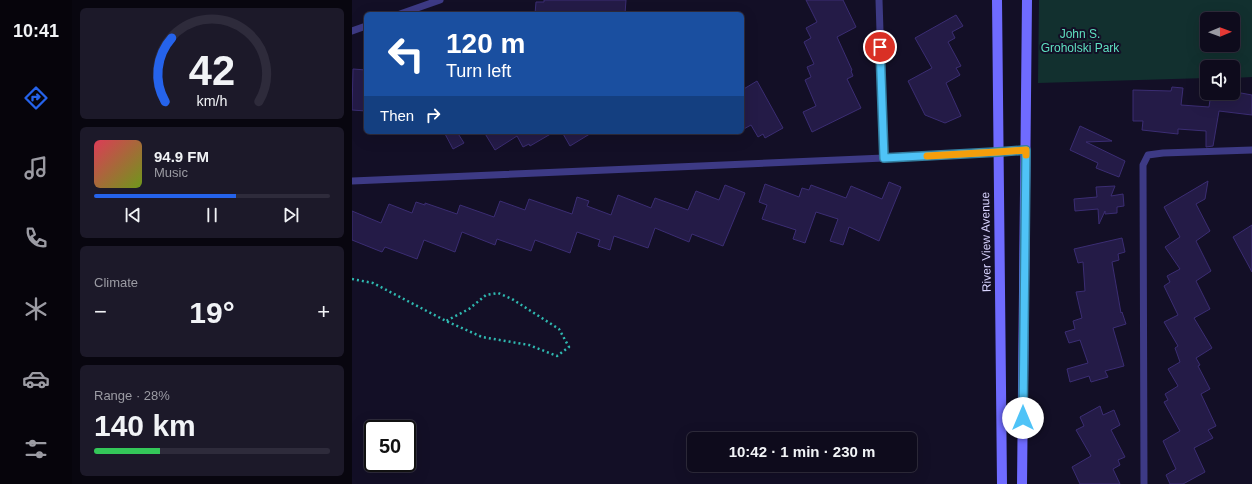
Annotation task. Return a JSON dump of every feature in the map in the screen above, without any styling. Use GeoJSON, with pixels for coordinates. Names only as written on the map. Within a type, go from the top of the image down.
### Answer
{"type":"FeatureCollection","features":[{"type":"Feature","properties":{"kind":"main road","name":"River View Avenue"},"geometry":{"type":"LineString","coordinates":[[997,0],[1002,484]]}},
{"type":"Feature","properties":{"kind":"main road"},"geometry":{"type":"LineString","coordinates":[[1022,484],[1027,0]]}},
{"type":"Feature","properties":{"kind":"lane"},"geometry":{"type":"LineString","coordinates":[[406,12],[440,0]]}},
{"type":"Feature","properties":{"kind":"lane"},"geometry":{"type":"LineString","coordinates":[[879,0],[884,158]]}},
{"type":"Feature","properties":{"kind":"lane"},"geometry":{"type":"LineString","coordinates":[[352,31],[364,27]]}},
{"type":"Feature","properties":{"kind":"lane"},"geometry":{"type":"LineString","coordinates":[[352,180],[884,158],[1026,150]]}},
{"type":"Feature","properties":{"kind":"lane"},"geometry":{"type":"LineString","coordinates":[[1144,484],[1143,165],[1148,155],[1252,150]]}},
{"type":"Feature","properties":{"kind":"path"},"geometry":{"type":"LineString","coordinates":[[352,279],[373,283],[446,321],[482,337],[530,345],[557,356],[569,347],[559,329],[512,299],[498,292],[486,296],[469,309],[446,321]]}},
{"type":"Feature","properties":{"kind":"green space","name":"John S. Groholski Park"},"geometry":{"type":"Polygon","coordinates":[[[1039,0],[1252,0],[1252,77],[1240,78],[1240,60],[1200,60],[1200,78],[1038,83],[1039,0]]]}},
{"type":"Feature","properties":{"kind":"building"},"geometry":{"type":"Polygon","coordinates":[[[544,0],[626,0],[625,12],[535,12],[536,2],[544,2],[544,0]]]}},
{"type":"Feature","properties":{"kind":"building"},"geometry":{"type":"Polygon","coordinates":[[[806,0],[843,0],[856,27],[837,37],[852,70],[853,76],[847,79],[861,108],[812,132],[803,112],[816,106],[805,80],[811,77],[807,67],[814,64],[804,42],[811,38],[806,28],[817,22],[806,0]]]}},
{"type":"Feature","properties":{"kind":"building"},"geometry":{"type":"Polygon","coordinates":[[[956,15],[963,26],[952,32],[955,38],[948,42],[961,66],[956,68],[960,75],[946,83],[961,116],[945,123],[925,115],[908,81],[932,68],[915,38],[956,15]]]}},
{"type":"Feature","properties":{"kind":"building"},"geometry":{"type":"Polygon","coordinates":[[[353,69],[364,70],[364,111],[352,110],[353,69]]]}},
{"type":"Feature","properties":{"kind":"building"},"geometry":{"type":"Polygon","coordinates":[[[757,81],[783,128],[765,138],[763,134],[758,137],[751,125],[744,129],[744,89],[757,81]]]}},
{"type":"Feature","properties":{"kind":"building"},"geometry":{"type":"Polygon","coordinates":[[[1172,87],[1183,88],[1181,105],[1209,107],[1210,100],[1240,100],[1240,93],[1252,95],[1252,115],[1219,111],[1213,146],[1206,147],[1206,131],[1178,129],[1178,134],[1142,130],[1143,121],[1133,121],[1133,90],[1171,91],[1172,87]]]}},
{"type":"Feature","properties":{"kind":"building"},"geometry":{"type":"Polygon","coordinates":[[[1080,126],[1112,141],[1086,142],[1125,161],[1119,177],[1096,168],[1098,163],[1070,150],[1080,126]]]}},
{"type":"Feature","properties":{"kind":"building"},"geometry":{"type":"Polygon","coordinates":[[[445,134],[458,134],[464,143],[453,149],[445,134]]]}},
{"type":"Feature","properties":{"kind":"building"},"geometry":{"type":"Polygon","coordinates":[[[485,134],[551,134],[530,146],[529,144],[523,147],[517,136],[495,150],[485,134]]]}},
{"type":"Feature","properties":{"kind":"building"},"geometry":{"type":"Polygon","coordinates":[[[563,134],[590,134],[570,146],[563,134]]]}},
{"type":"Feature","properties":{"kind":"building"},"geometry":{"type":"Polygon","coordinates":[[[1208,181],[1205,199],[1196,204],[1210,231],[1196,241],[1211,271],[1196,281],[1210,309],[1194,318],[1212,348],[1196,358],[1200,365],[1198,366],[1210,389],[1201,394],[1216,426],[1208,430],[1213,438],[1194,448],[1205,472],[1183,484],[1170,484],[1166,475],[1176,469],[1163,441],[1180,431],[1164,402],[1168,400],[1165,394],[1178,386],[1168,369],[1180,362],[1175,348],[1178,346],[1164,322],[1178,315],[1164,286],[1170,282],[1167,276],[1180,269],[1165,247],[1180,237],[1164,207],[1208,181]]]}},
{"type":"Feature","properties":{"kind":"building"},"geometry":{"type":"Polygon","coordinates":[[[889,182],[901,187],[879,241],[849,227],[843,245],[830,241],[838,219],[816,212],[805,243],[793,239],[796,230],[762,219],[767,205],[759,202],[765,184],[799,197],[802,188],[809,190],[811,185],[846,198],[851,186],[882,199],[889,182]]]}},
{"type":"Feature","properties":{"kind":"building"},"geometry":{"type":"Polygon","coordinates":[[[725,185],[745,193],[723,246],[692,234],[689,242],[655,228],[648,248],[614,236],[610,250],[598,246],[600,240],[577,232],[570,253],[535,240],[531,251],[497,239],[495,245],[462,232],[455,252],[424,240],[417,259],[385,247],[382,252],[352,240],[352,211],[381,223],[389,204],[412,213],[416,202],[425,205],[425,203],[457,214],[460,205],[494,217],[500,201],[525,210],[529,199],[572,214],[577,197],[589,201],[587,206],[611,215],[618,195],[651,208],[655,198],[688,210],[696,191],[719,200],[725,185]]]}},
{"type":"Feature","properties":{"kind":"building"},"geometry":{"type":"Polygon","coordinates":[[[1115,186],[1111,196],[1123,194],[1124,206],[1117,207],[1117,213],[1105,214],[1105,211],[1099,224],[1098,209],[1075,211],[1074,199],[1097,197],[1096,187],[1115,186]]]}},
{"type":"Feature","properties":{"kind":"building"},"geometry":{"type":"Polygon","coordinates":[[[1252,225],[1252,272],[1233,237],[1252,225]]]}},
{"type":"Feature","properties":{"kind":"building"},"geometry":{"type":"Polygon","coordinates":[[[1122,238],[1125,252],[1118,254],[1119,260],[1112,262],[1121,313],[1122,312],[1126,324],[1113,328],[1124,366],[1105,371],[1108,377],[1091,382],[1089,376],[1070,382],[1067,369],[1088,363],[1080,340],[1069,343],[1065,332],[1075,329],[1073,321],[1082,318],[1076,292],[1085,291],[1083,262],[1078,263],[1074,249],[1122,238]]]}},
{"type":"Feature","properties":{"kind":"building"},"geometry":{"type":"Polygon","coordinates":[[[1100,406],[1103,415],[1114,410],[1120,425],[1111,430],[1125,457],[1118,460],[1120,465],[1113,469],[1120,484],[1080,484],[1072,467],[1091,456],[1076,430],[1084,426],[1080,417],[1100,406]]]}},
{"type":"Feature","properties":{"kind":"slow traffic"},"geometry":{"type":"LineString","coordinates":[[927,156],[1026,150],[1026,155]]}},
{"type":"Feature","properties":{"kind":"route"},"geometry":{"type":"LineString","coordinates":[[880,47],[884,158],[1026,150],[1023,418]]}}]}
